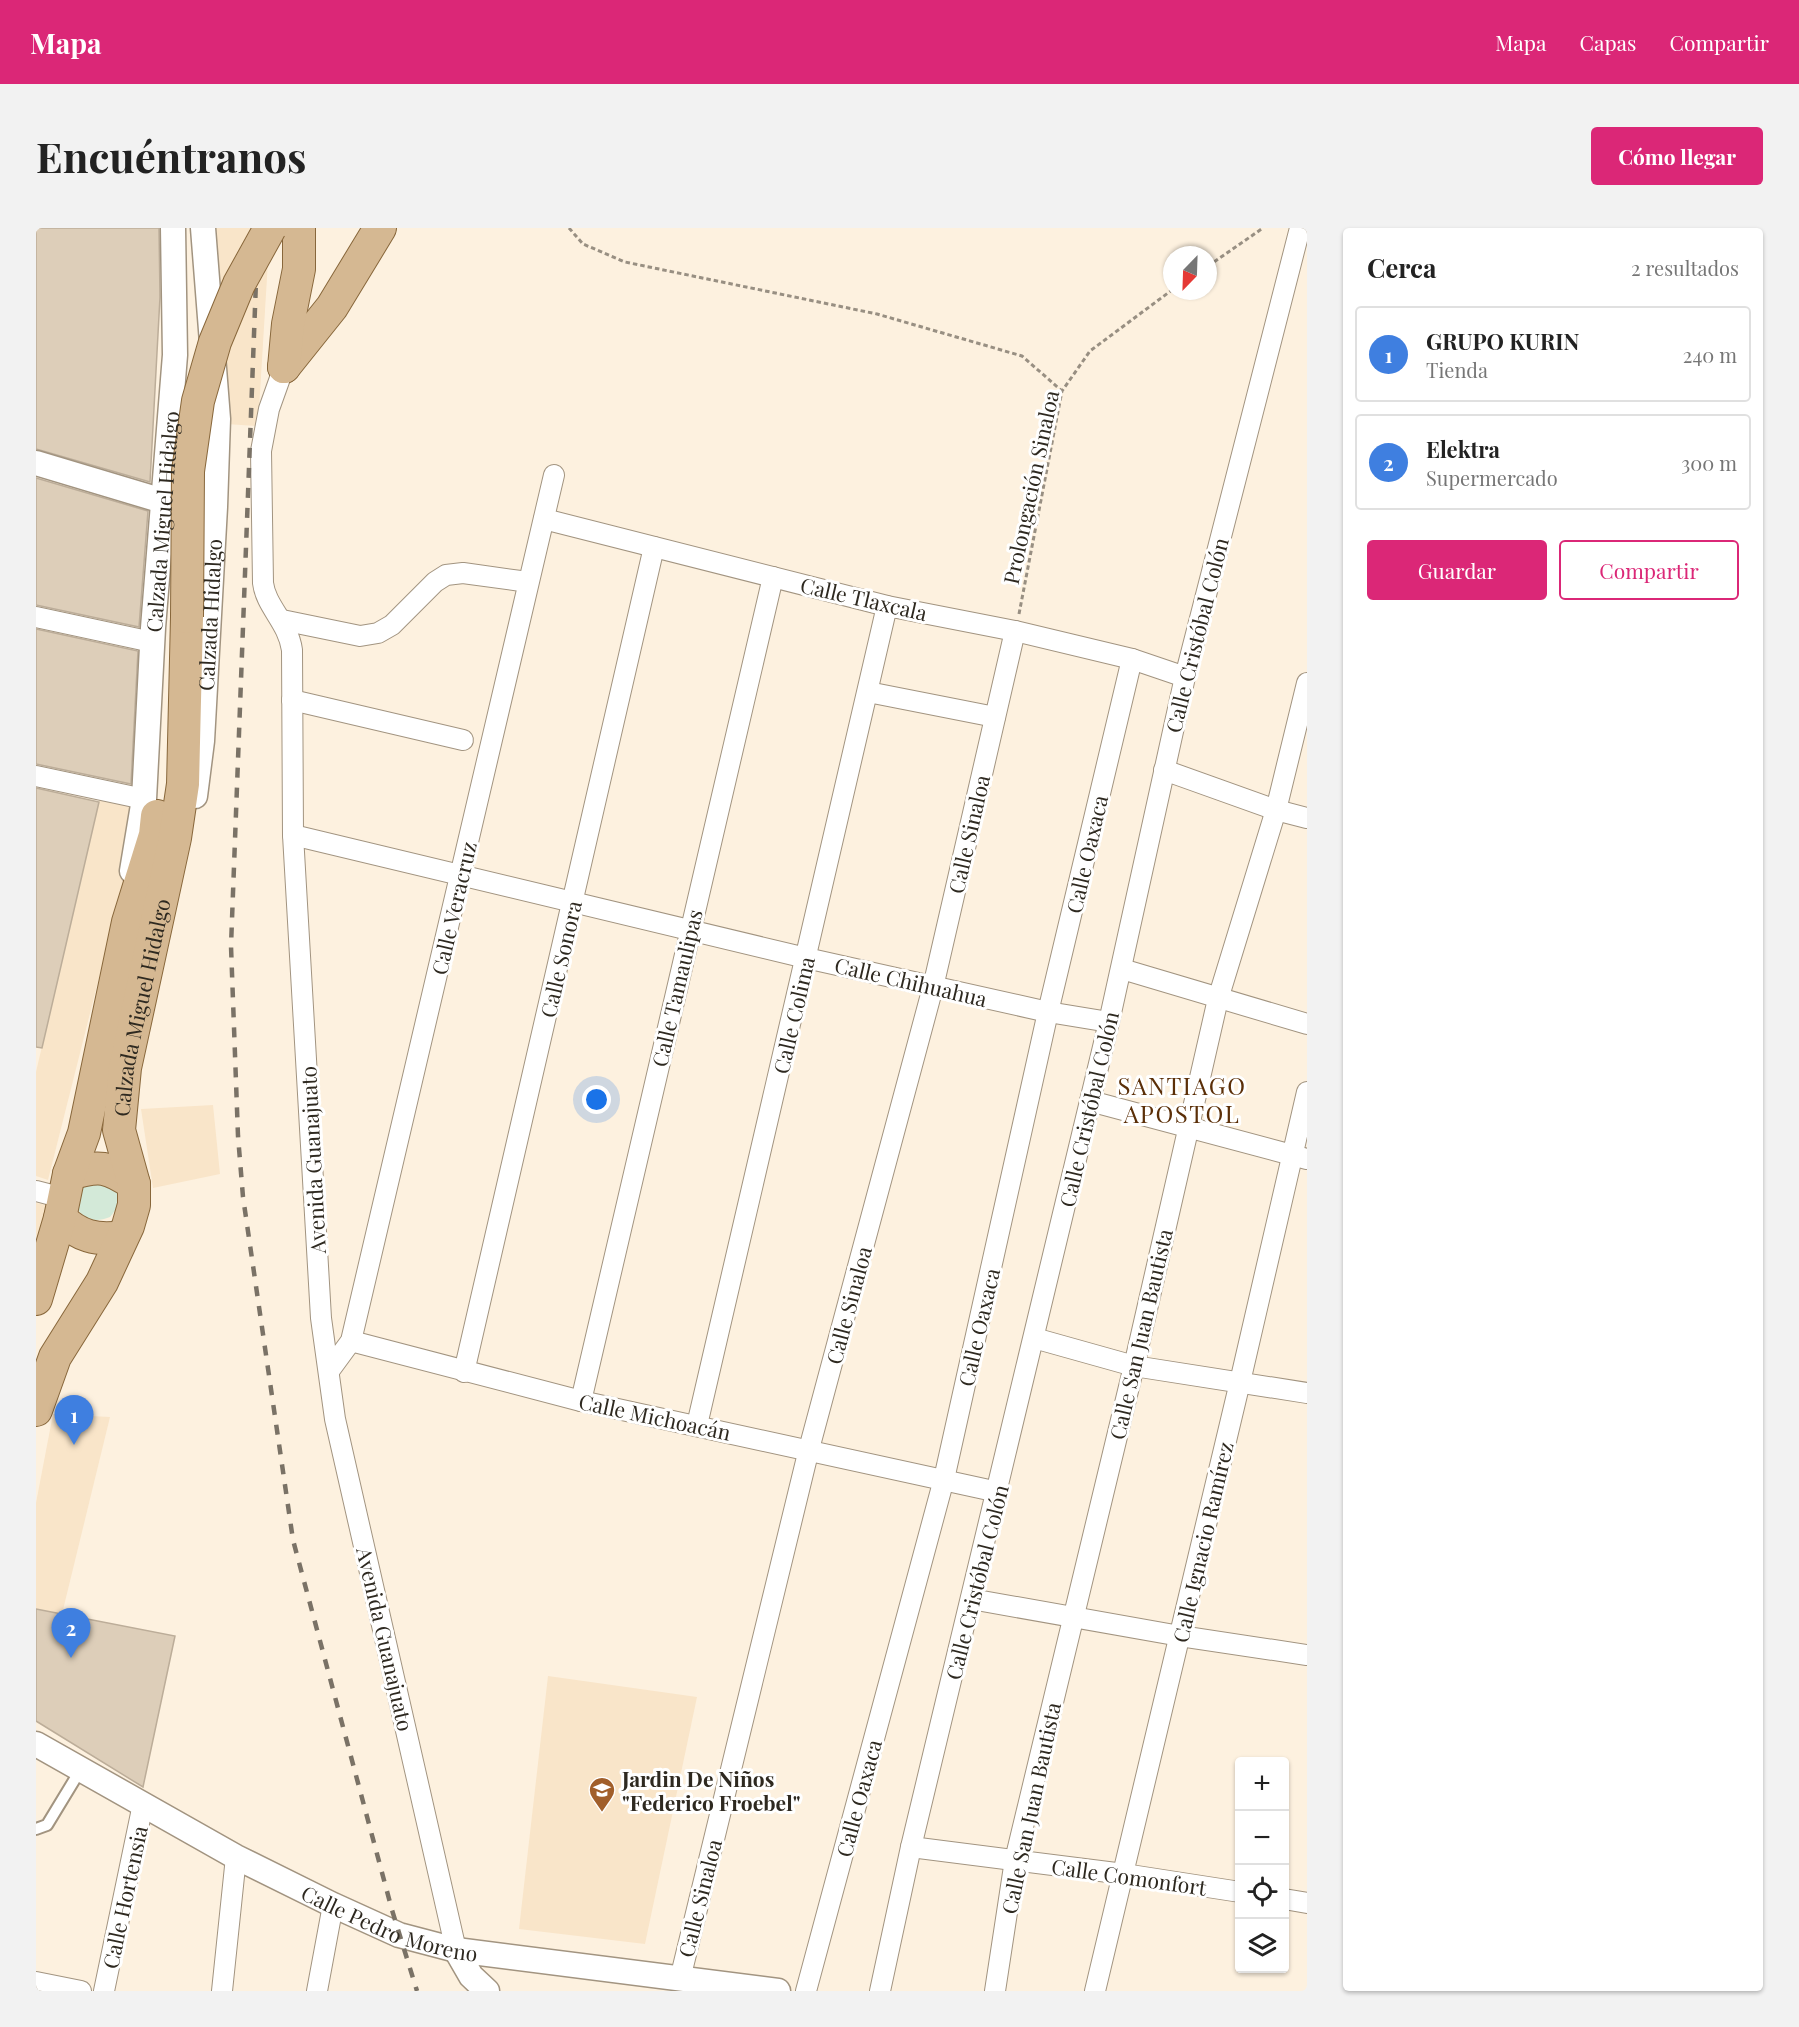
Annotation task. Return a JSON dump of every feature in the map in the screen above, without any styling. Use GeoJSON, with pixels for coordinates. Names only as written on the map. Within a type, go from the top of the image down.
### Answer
{"type":"FeatureCollection","features":[{"type":"Feature","properties":{"kind":"main road"},"geometry":{"type":"LineString","coordinates":[[178,616],[171,481],[180,400],[195,344],[211,300],[229,260],[248,228]]}},
{"type":"Feature","properties":{"kind":"main road"},"geometry":{"type":"LineString","coordinates":[[178,616],[188,471],[198,401],[216,342],[239,284],[270,228]]}},
{"type":"Feature","properties":{"kind":"main road"},"geometry":{"type":"LineString","coordinates":[[284,367],[288,324],[299,269],[299,228]]}},
{"type":"Feature","properties":{"kind":"main road"},"geometry":{"type":"LineString","coordinates":[[284,367],[332,307],[380,228]]}},
{"type":"Feature","properties":{"kind":"main road","name":"Calzada Miguel Hidalgo"},"geometry":{"type":"LineString","coordinates":[[36,1299],[57,1195],[84,1133],[128,922],[155,835],[178,616]]}},
{"type":"Feature","properties":{"kind":"main road","name":"Calzada Miguel Hidalgo"},"geometry":{"type":"LineString","coordinates":[[36,1410],[55,1357],[102,1282],[128,1226],[134,1205],[134,1184],[119,1130],[125,1068],[175,838],[183,784],[178,616]]}},
{"type":"Feature","properties":{"kind":"main road"},"geometry":{"type":"LineString","coordinates":[[122,1237],[105,1240],[88,1237],[72,1230],[57,1195],[86,1169],[103,1167],[120,1174],[134,1184]]}},
{"type":"Feature","properties":{"kind":"street","name":"Calle Cristóbal Colón"},"geometry":{"type":"LineString","coordinates":[[880,1991],[911,1847],[1122,969],[1185,677],[1300,228]]}},
{"type":"Feature","properties":{"kind":"street"},"geometry":{"type":"LineString","coordinates":[[173,232],[203,231]]}},
{"type":"Feature","properties":{"kind":"street","name":"Calzada Hidalgo"},"geometry":{"type":"LineString","coordinates":[[142,995],[177,885],[191,828],[202,741],[218,419],[203,231]]}},
{"type":"Feature","properties":{"kind":"street","name":"Calzada Miguel Hidalgo"},"geometry":{"type":"LineString","coordinates":[[128,922],[128,897],[144,799],[152,642],[176,355],[173,232]]}},
{"type":"Feature","properties":{"kind":"street","name":"Avenida Guanajuato"},"geometry":{"type":"LineString","coordinates":[[284,367],[269,409],[261,451],[263,583],[264,592],[291,639],[293,835],[321,1318],[335,1419],[456,1950]]}},
{"type":"Feature","properties":{"kind":"street"},"geometry":{"type":"LineString","coordinates":[[171,408],[185,409],[218,419]]}},
{"type":"Feature","properties":{"kind":"street"},"geometry":{"type":"LineString","coordinates":[[36,463],[163,501],[215,507]]}},
{"type":"Feature","properties":{"kind":"street","name":"Calle Veracruz"},"geometry":{"type":"LineString","coordinates":[[351,1341],[554,475]]}},
{"type":"Feature","properties":{"kind":"street","name":"Calle Tlaxcala"},"geometry":{"type":"LineString","coordinates":[[544,519],[887,606],[1016,631],[1132,659],[1185,677]]}},
{"type":"Feature","properties":{"kind":"street","name":"Calle Sonora"},"geometry":{"type":"LineString","coordinates":[[464,1372],[574,903],[654,547]]}},
{"type":"Feature","properties":{"kind":"street"},"geometry":{"type":"LineString","coordinates":[[282,620],[360,636],[378,633],[392,626],[435,582],[446,575],[463,573],[528,582]]}},
{"type":"Feature","properties":{"kind":"street","name":"Calle Tamaulipas"},"geometry":{"type":"LineString","coordinates":[[581,1401],[773,577]]}},
{"type":"Feature","properties":{"kind":"street","name":"Calle Colima"},"geometry":{"type":"LineString","coordinates":[[697,1425],[887,606]]}},
{"type":"Feature","properties":{"kind":"street"},"geometry":{"type":"LineString","coordinates":[[36,617],[152,642]]}},
{"type":"Feature","properties":{"kind":"street","name":"Calle Sinaloa"},"geometry":{"type":"LineString","coordinates":[[680,1979],[809,1449],[933,987],[1016,631]]}},
{"type":"Feature","properties":{"kind":"street","name":"Calle Oaxaca"},"geometry":{"type":"LineString","coordinates":[[806,1991],[944,1479],[1048,1012],[1132,659]]}},
{"type":"Feature","properties":{"kind":"street","name":"Calle San Juan Bautista"},"geometry":{"type":"LineString","coordinates":[[995,1991],[1015,1860],[1134,1366],[1218,999],[1276,810],[1307,682]]}},
{"type":"Feature","properties":{"kind":"street"},"geometry":{"type":"LineString","coordinates":[[868,692],[995,717]]}},
{"type":"Feature","properties":{"kind":"street"},"geometry":{"type":"LineString","coordinates":[[292,700],[463,740]]}},
{"type":"Feature","properties":{"kind":"street"},"geometry":{"type":"LineString","coordinates":[[1164,770],[1276,810],[1307,818]]}},
{"type":"Feature","properties":{"kind":"street"},"geometry":{"type":"LineString","coordinates":[[36,776],[144,799]]}},
{"type":"Feature","properties":{"kind":"street","name":"Calle Chihuahua"},"geometry":{"type":"LineString","coordinates":[[293,835],[806,958],[1048,1012],[1109,1022]]}},
{"type":"Feature","properties":{"kind":"street"},"geometry":{"type":"LineString","coordinates":[[1122,969],[1307,1024]]}},
{"type":"Feature","properties":{"kind":"street","name":"Calle Ignacio Ramírez"},"geometry":{"type":"LineString","coordinates":[[1095,1991],[1240,1382],[1300,1157],[1307,1092]]}},
{"type":"Feature","properties":{"kind":"street"},"geometry":{"type":"LineString","coordinates":[[1090,1101],[1300,1157]]}},
{"type":"Feature","properties":{"kind":"street"},"geometry":{"type":"LineString","coordinates":[[1034,1338],[1134,1366],[1307,1393]]}},
{"type":"Feature","properties":{"kind":"street"},"geometry":{"type":"LineString","coordinates":[[329,1371],[351,1341]]}},
{"type":"Feature","properties":{"kind":"street","name":"Calle Michoacán"},"geometry":{"type":"LineString","coordinates":[[351,1341],[581,1401],[998,1492]]}},
{"type":"Feature","properties":{"kind":"street"},"geometry":{"type":"LineString","coordinates":[[971,1599],[1180,1636],[1307,1655]]}},
{"type":"Feature","properties":{"kind":"street","name":"Calle Pedro Moreno"},"geometry":{"type":"LineString","coordinates":[[36,1744],[236,1857],[399,1935],[456,1950],[778,1991]]}},
{"type":"Feature","properties":{"kind":"street","name":"Calle Hortensia"},"geometry":{"type":"LineString","coordinates":[[104,1991],[143,1804]]}},
{"type":"Feature","properties":{"kind":"street","name":"Calle Comonfort"},"geometry":{"type":"LineString","coordinates":[[911,1847],[1124,1874],[1235,1891]]}},
{"type":"Feature","properties":{"kind":"street"},"geometry":{"type":"LineString","coordinates":[[222,1991],[236,1857]]}},
{"type":"Feature","properties":{"kind":"street"},"geometry":{"type":"LineString","coordinates":[[1289,1900],[1307,1903]]}},
{"type":"Feature","properties":{"kind":"street"},"geometry":{"type":"LineString","coordinates":[[317,1991],[333,1905]]}},
{"type":"Feature","properties":{"kind":"street"},"geometry":{"type":"LineString","coordinates":[[456,1950],[471,1976],[487,1991]]}},
{"type":"Feature","properties":{"kind":"street"},"geometry":{"type":"LineString","coordinates":[[36,1982],[81,1991]]}},
{"type":"Feature","properties":{"kind":"lane"},"geometry":{"type":"LineString","coordinates":[[36,1829],[47,1825],[81,1769]]}},
{"type":"Feature","properties":{"kind":"path"},"geometry":{"type":"LineString","coordinates":[[569,228],[583,244],[625,262],[877,314],[1022,356],[1062,391]]}},
{"type":"Feature","properties":{"kind":"path"},"geometry":{"type":"LineString","coordinates":[[1217,260],[1263,228]]}},
{"type":"Feature","properties":{"kind":"path","name":"Prolongación Sinaloa"},"geometry":{"type":"LineString","coordinates":[[1016,631],[1062,391],[1089,351],[1163,297]]}},
{"type":"Feature","properties":{"kind":"shaded area"},"geometry":{"type":"Polygon","coordinates":[[[212,228],[270,228],[258,426],[226,424],[212,228]]]}},
{"type":"Feature","properties":{"kind":"shaded area"},"geometry":{"type":"Polygon","coordinates":[[[102,790],[144,799],[48,1180],[36,1176],[36,1072],[102,790]]]}},
{"type":"Feature","properties":{"kind":"shaded area"},"geometry":{"type":"Polygon","coordinates":[[[213,1105],[220,1174],[153,1188],[141,1109],[213,1105]]]}},
{"type":"Feature","properties":{"kind":"shaded area"},"geometry":{"type":"Polygon","coordinates":[[[36,1203],[47,1205],[36,1247],[36,1203]]]}},
{"type":"Feature","properties":{"kind":"shaded area"},"geometry":{"type":"Polygon","coordinates":[[[53,1414],[110,1417],[62,1614],[36,1609],[36,1503],[53,1414]]]}},
{"type":"Feature","properties":{"kind":"shaded area","name":"Jardin De Niños \"Federico Froebel\""},"geometry":{"type":"Polygon","coordinates":[[[548,1676],[697,1697],[645,1944],[519,1929],[548,1676]]]}},
{"type":"Feature","properties":{"kind":"green space"},"geometry":{"type":"Polygon","coordinates":[[[84,1176],[119,1191],[118,1205],[110,1217],[100,1220],[91,1219],[76,1208],[84,1176]]]}},
{"type":"Feature","properties":{"kind":"building"},"geometry":{"type":"Polygon","coordinates":[[[36,228],[159,228],[160,297],[150,482],[36,449],[36,228]]]}},
{"type":"Feature","properties":{"kind":"building"},"geometry":{"type":"Polygon","coordinates":[[[36,478],[148,511],[139,627],[36,605],[36,478]]]}},
{"type":"Feature","properties":{"kind":"building"},"geometry":{"type":"Polygon","coordinates":[[[36,629],[138,651],[131,784],[36,764],[36,629]]]}},
{"type":"Feature","properties":{"kind":"building"},"geometry":{"type":"Polygon","coordinates":[[[36,788],[99,802],[42,1048],[36,1047],[36,788]]]}},
{"type":"Feature","properties":{"kind":"building"},"geometry":{"type":"Polygon","coordinates":[[[36,1609],[175,1636],[143,1787],[36,1721],[36,1609]]]}},
{"type":"Feature","properties":{"kind":"railway"},"geometry":{"type":"LineString","coordinates":[[258,228],[231,946],[238,1136],[243,1197],[293,1540],[392,1910],[417,1991]]}},
{"type":"Feature","properties":{"kind":"place","name":"GRUPO KURIN"},"geometry":{"type":"Point","coordinates":[74,1445]}},
{"type":"Feature","properties":{"kind":"place","name":"Elektra"},"geometry":{"type":"Point","coordinates":[71,1658]}},
{"type":"Feature","properties":{"kind":"place","name":"Jardin De Niños \"Federico Froebel\""},"geometry":{"type":"Point","coordinates":[602,1813]}},
{"type":"Feature","properties":{"kind":"district","name":"SANTIAGO APOSTOL"},"geometry":{"type":"Point","coordinates":[1182,1099]}}]}
